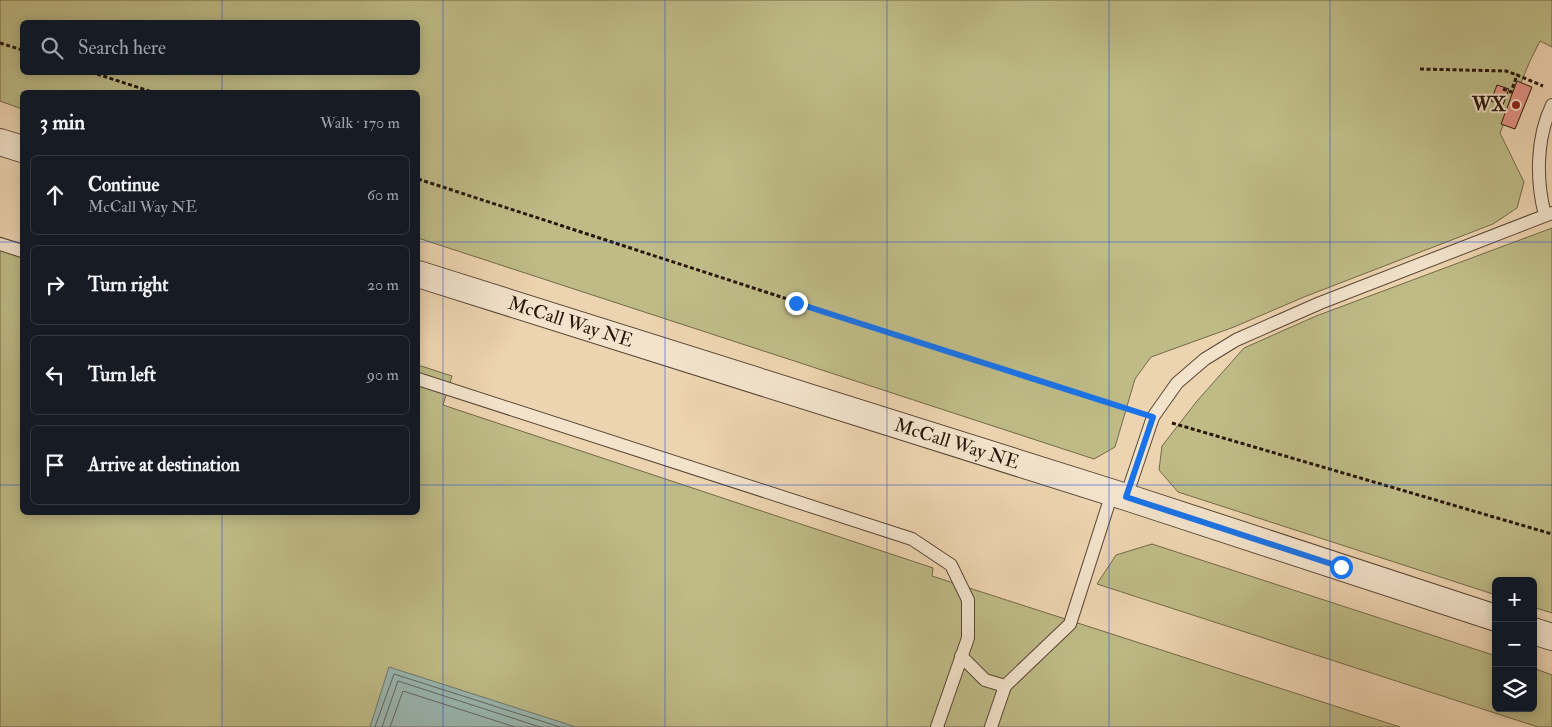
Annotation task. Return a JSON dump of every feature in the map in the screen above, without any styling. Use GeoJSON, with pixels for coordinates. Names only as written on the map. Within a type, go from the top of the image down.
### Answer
{"type":"FeatureCollection","features":[{"type":"Feature","properties":{"kind":"street"},"geometry":{"type":"LineString","coordinates":[[0,142],[20,148]]}},
{"type":"Feature","properties":{"kind":"street","name":"McCall Way NE"},"geometry":{"type":"LineString","coordinates":[[420,275],[1119,495],[1492,617]]}},
{"type":"Feature","properties":{"kind":"street"},"geometry":{"type":"LineString","coordinates":[[1537,631],[1552,637]]}},
{"type":"Feature","properties":{"kind":"lane"},"geometry":{"type":"LineString","coordinates":[[991,727],[1005,686],[1070,624],[1119,495],[1153,417],[1177,384],[1205,359],[1236,340],[1320,303],[1548,214],[1539,191],[1545,126],[1552,105]]}},
{"type":"Feature","properties":{"kind":"lane"},"geometry":{"type":"LineString","coordinates":[[0,244],[20,250]]}},
{"type":"Feature","properties":{"kind":"lane"},"geometry":{"type":"LineString","coordinates":[[420,380],[912,539],[950,565],[968,600],[968,638],[937,727]]}},
{"type":"Feature","properties":{"kind":"lane"},"geometry":{"type":"LineString","coordinates":[[961,656],[985,680],[1005,686]]}},
{"type":"Feature","properties":{"kind":"path"},"geometry":{"type":"LineString","coordinates":[[0,43],[20,49]]}},
{"type":"Feature","properties":{"kind":"path"},"geometry":{"type":"LineString","coordinates":[[1420,69],[1506,72],[1552,90]]}},
{"type":"Feature","properties":{"kind":"path"},"geometry":{"type":"LineString","coordinates":[[100,75],[146,90]]}},
{"type":"Feature","properties":{"kind":"path"},"geometry":{"type":"LineString","coordinates":[[1503,89],[1511,92],[1517,75]]}},
{"type":"Feature","properties":{"kind":"path"},"geometry":{"type":"LineString","coordinates":[[420,180],[1153,417],[1552,534]]}},
{"type":"Feature","properties":{"kind":"shaded area"},"geometry":{"type":"Polygon","coordinates":[[[0,0],[1552,0],[1552,47],[1540,41],[1500,133],[1524,182],[1517,208],[1493,224],[1304,297],[1234,327],[1151,357],[1135,379],[1115,447],[1094,459],[420,239],[420,90],[20,90],[20,108],[0,101],[0,0]]]}},
{"type":"Feature","properties":{"kind":"shaded area"},"geometry":{"type":"Polygon","coordinates":[[[1552,228],[1552,613],[1537,608],[1537,577],[1492,577],[1492,594],[1178,492],[1159,470],[1162,446],[1197,401],[1244,348],[1316,316],[1552,228]]]}},
{"type":"Feature","properties":{"kind":"shaded area"},"geometry":{"type":"Polygon","coordinates":[[[0,237],[20,243],[20,515],[420,515],[420,366],[452,376],[443,405],[933,568],[932,576],[1400,727],[0,727],[0,237]]]}},
{"type":"Feature","properties":{"kind":"shaded area"},"geometry":{"type":"Polygon","coordinates":[[[1152,544],[1492,655],[1492,712],[1537,712],[1537,669],[1552,675],[1552,727],[1538,727],[1097,584],[1116,555],[1152,544]]]}},
{"type":"Feature","properties":{"kind":"water"},"geometry":{"type":"Polygon","coordinates":[[[389,667],[576,727],[370,727],[389,667]]]}},
{"type":"Feature","properties":{"kind":"building","name":"WX"},"geometry":{"type":"Polygon","coordinates":[[[1517,81],[1532,87],[1515,129],[1501,124],[1517,81]]]}},
{"type":"Feature","properties":{"kind":"building"},"geometry":{"type":"Polygon","coordinates":[[[1497,85],[1509,89],[1503,105],[1491,101],[1497,85]]]}},
{"type":"Feature","properties":{"kind":"place","name":"WX"},"geometry":{"type":"Point","coordinates":[1516,105]}},
{"type":"Feature","properties":{"kind":"route"},"geometry":{"type":"LineString","coordinates":[[796,303],[1153,417],[1126,497],[1341,567]]}}]}
